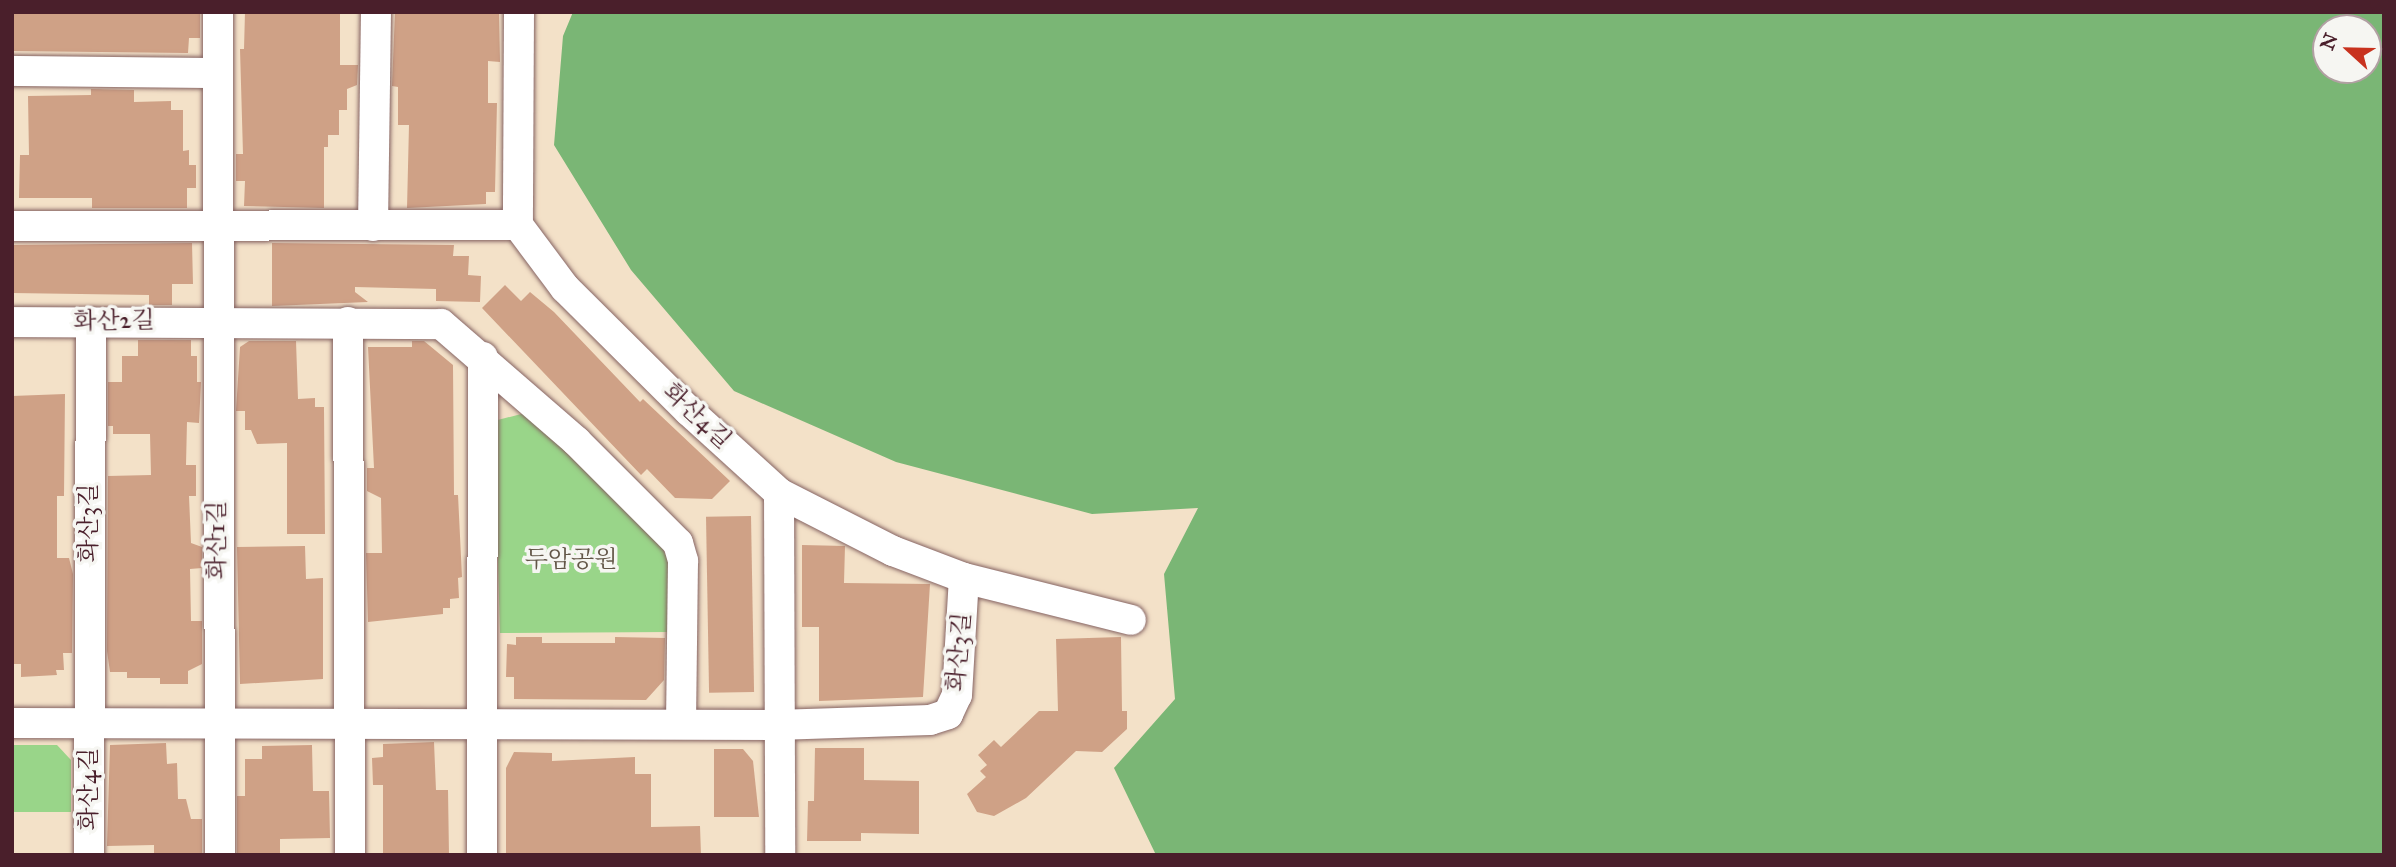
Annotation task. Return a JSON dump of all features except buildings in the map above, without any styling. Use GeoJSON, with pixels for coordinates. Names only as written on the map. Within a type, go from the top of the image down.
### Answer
{"type":"FeatureCollection","features":[{"type":"Feature","properties":{"kind":"street","name":"화산1길"},"geometry":{"type":"LineString","coordinates":[[218,12],[215,226],[220,855]]}},
{"type":"Feature","properties":{"kind":"street"},"geometry":{"type":"LineString","coordinates":[[373,226],[376,12]]}},
{"type":"Feature","properties":{"kind":"street"},"geometry":{"type":"LineString","coordinates":[[12,226],[518,225],[519,12]]}},
{"type":"Feature","properties":{"kind":"street"},"geometry":{"type":"LineString","coordinates":[[12,71],[216,73]]}},
{"type":"Feature","properties":{"kind":"street","name":"화산4길"},"geometry":{"type":"LineString","coordinates":[[518,225],[565,288],[689,411],[779,492],[894,551],[964,578]]}},
{"type":"Feature","properties":{"kind":"street"},"geometry":{"type":"LineString","coordinates":[[216,320],[442,324],[483,357],[678,543],[683,561],[681,723]]}},
{"type":"Feature","properties":{"kind":"street","name":"화산2길"},"geometry":{"type":"LineString","coordinates":[[12,322],[216,320]]}},
{"type":"Feature","properties":{"kind":"street","name":"화산3길"},"geometry":{"type":"LineString","coordinates":[[88,724],[91,322]]}},
{"type":"Feature","properties":{"kind":"street"},"geometry":{"type":"LineString","coordinates":[[348,322],[350,855]]}},
{"type":"Feature","properties":{"kind":"street"},"geometry":{"type":"LineString","coordinates":[[482,855],[483,357]]}},
{"type":"Feature","properties":{"kind":"street"},"geometry":{"type":"LineString","coordinates":[[779,492],[776,725],[780,855]]}},
{"type":"Feature","properties":{"kind":"street","name":"화산3길"},"geometry":{"type":"LineString","coordinates":[[12,723],[776,725],[930,720],[948,713],[957,695],[964,578],[1131,620]]}},
{"type":"Feature","properties":{"kind":"street","name":"화산4길"},"geometry":{"type":"LineString","coordinates":[[88,724],[89,855]]}},
{"type":"Feature","properties":{"kind":"green space"},"geometry":{"type":"Polygon","coordinates":[[[573,12],[2384,12],[2384,855],[1156,855],[1114,768],[1175,699],[1164,574],[1198,508],[1092,514],[896,462],[734,391],[631,270],[554,145],[563,36],[573,12]]]}},
{"type":"Feature","properties":{"kind":"green space","name":"두암공원"},"geometry":{"type":"Polygon","coordinates":[[[525,413],[661,544],[669,563],[670,632],[500,633],[494,421],[525,413]]]}},
{"type":"Feature","properties":{"kind":"green space"},"geometry":{"type":"Polygon","coordinates":[[[12,745],[57,745],[71,760],[71,812],[12,812],[12,745]]]}}]}
